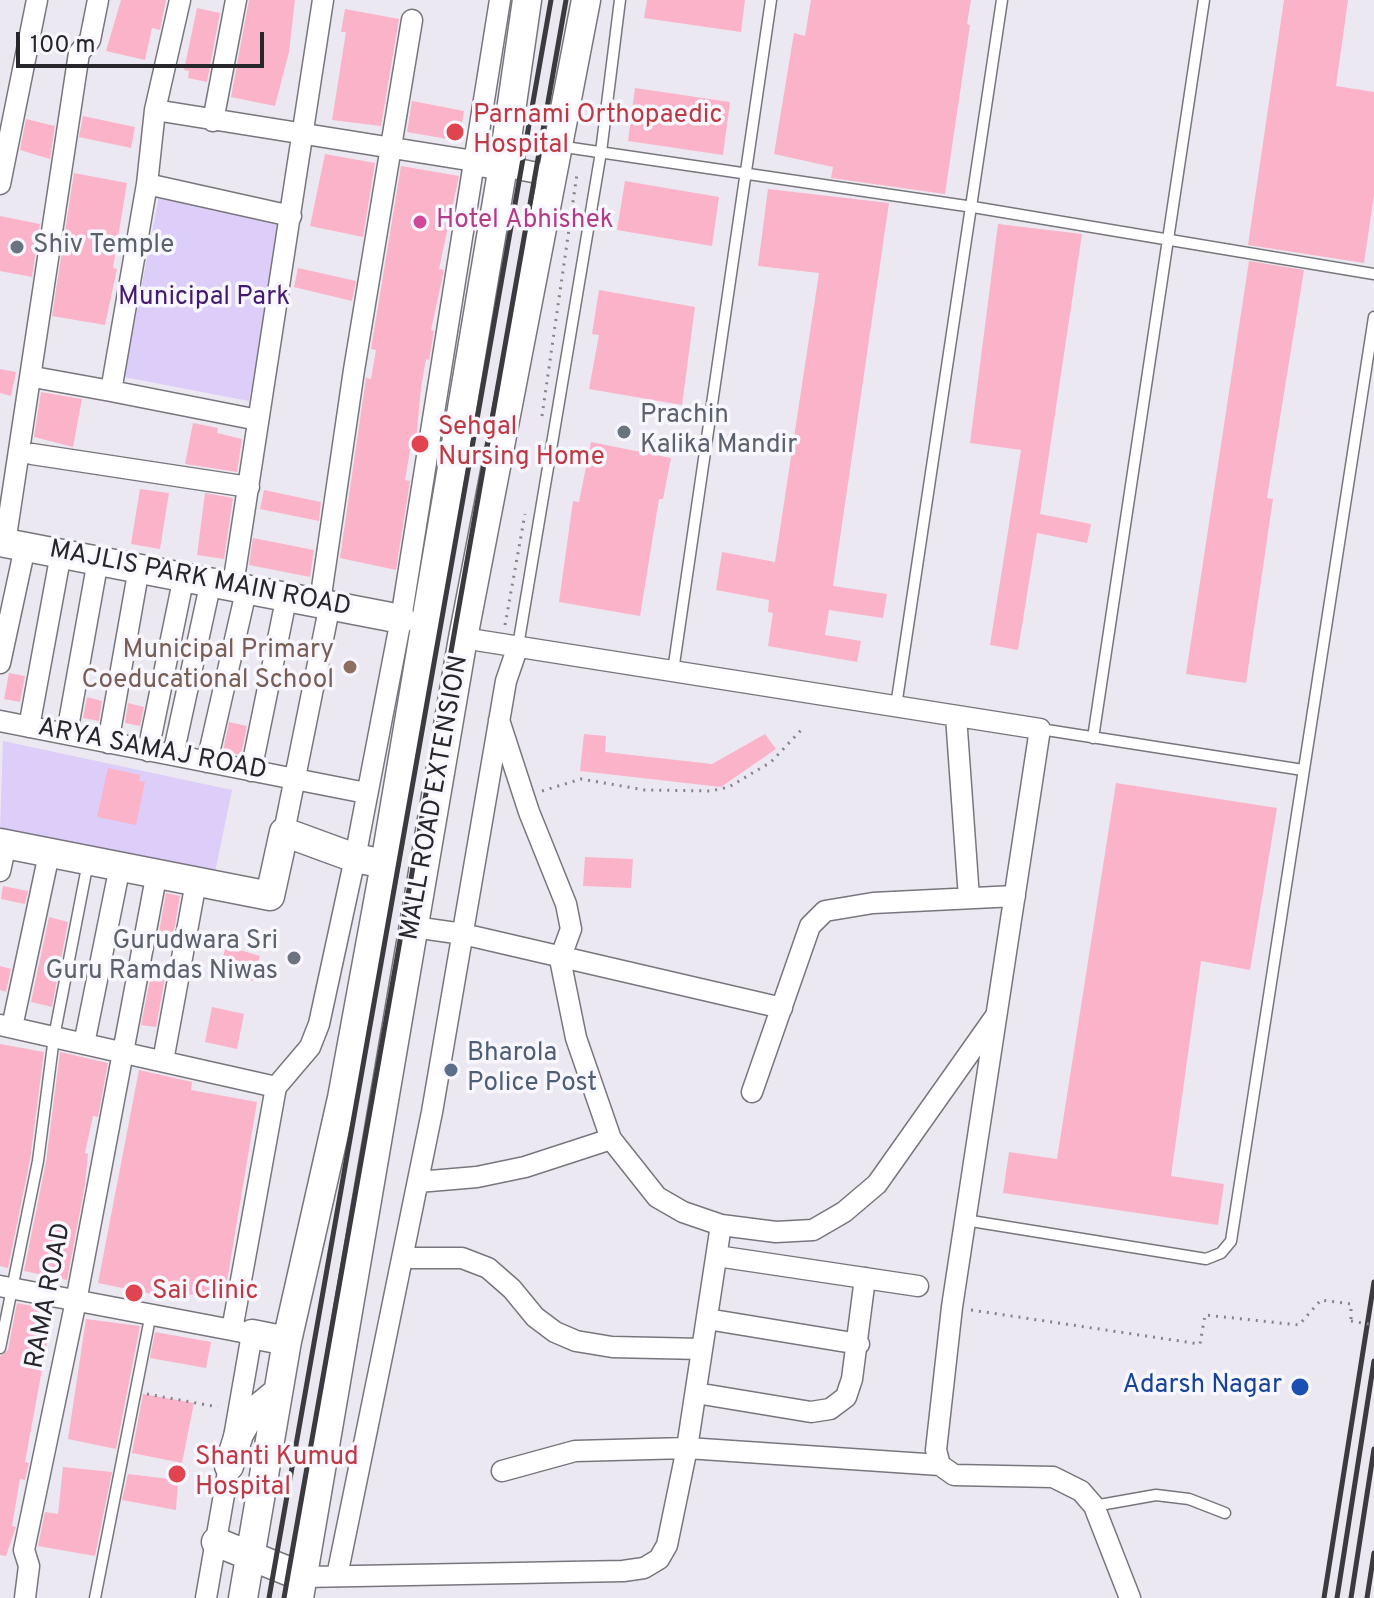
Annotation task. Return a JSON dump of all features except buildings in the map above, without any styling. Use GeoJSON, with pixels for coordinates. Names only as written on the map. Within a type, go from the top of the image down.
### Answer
{"type":"FeatureCollection","features":[{"type":"Feature","properties":{"kind":"main road"},"geometry":{"type":"LineString","coordinates":[[243,1598],[287,1341],[342,1098],[385,864],[503,166],[527,0]]}},
{"type":"Feature","properties":{"kind":"main road","name":"MALL ROAD EXTENSION"},"geometry":{"type":"LineString","coordinates":[[301,1587],[463,638],[552,176],[569,147],[586,0]]}},
{"type":"Feature","properties":{"kind":"main road"},"geometry":{"type":"LineString","coordinates":[[474,161],[503,166]]}},
{"type":"Feature","properties":{"kind":"main road","name":"MAJLIS PARK MAIN ROAD"},"geometry":{"type":"LineString","coordinates":[[10,544],[401,619]]}},
{"type":"Feature","properties":{"kind":"main road"},"geometry":{"type":"LineString","coordinates":[[284,832],[355,858],[385,864]]}},
{"type":"Feature","properties":{"kind":"main road","name":"ARYA SAMAJ ROAD"},"geometry":{"type":"LineString","coordinates":[[2,853],[49,854],[157,872],[270,896],[284,832]]}},
{"type":"Feature","properties":{"kind":"main road"},"geometry":{"type":"LineString","coordinates":[[242,1332],[287,1341]]}},
{"type":"Feature","properties":{"kind":"main road"},"geometry":{"type":"LineString","coordinates":[[229,1466],[239,1434],[250,1415],[278,1392]]}},
{"type":"Feature","properties":{"kind":"main road"},"geometry":{"type":"LineString","coordinates":[[216,1542],[251,1556],[301,1587]]}},
{"type":"Feature","properties":{"kind":"street"},"geometry":{"type":"LineString","coordinates":[[0,184],[37,0]]}},
{"type":"Feature","properties":{"kind":"street"},"geometry":{"type":"LineString","coordinates":[[0,663],[18,438],[79,53],[90,40],[98,0]]}},
{"type":"Feature","properties":{"kind":"street"},"geometry":{"type":"LineString","coordinates":[[111,391],[147,184],[155,110],[180,0]]}},
{"type":"Feature","properties":{"kind":"street"},"geometry":{"type":"LineString","coordinates":[[213,121],[236,0]]}},
{"type":"Feature","properties":{"kind":"street"},"geometry":{"type":"LineString","coordinates":[[173,755],[219,582],[249,487],[323,0]]}},
{"type":"Feature","properties":{"kind":"street"},"geometry":{"type":"LineString","coordinates":[[206,1598],[229,1466],[242,1332],[276,1087],[310,1047],[319,1024],[355,858],[401,619],[500,0]]}},
{"type":"Feature","properties":{"kind":"street"},"geometry":{"type":"LineString","coordinates":[[366,793],[295,780],[325,603],[390,149],[412,20]]}},
{"type":"Feature","properties":{"kind":"street"},"geometry":{"type":"LineString","coordinates":[[155,110],[474,161]]}},
{"type":"Feature","properties":{"kind":"street"},"geometry":{"type":"LineString","coordinates":[[503,166],[552,176]]}},
{"type":"Feature","properties":{"kind":"street"},"geometry":{"type":"LineString","coordinates":[[147,184],[291,216]]}},
{"type":"Feature","properties":{"kind":"street"},"geometry":{"type":"LineString","coordinates":[[39,378],[258,420]]}},
{"type":"Feature","properties":{"kind":"street"},"geometry":{"type":"LineString","coordinates":[[32,454],[249,487]]}},
{"type":"Feature","properties":{"kind":"street"},"geometry":{"type":"LineString","coordinates":[[29,727],[61,553]]}},
{"type":"Feature","properties":{"kind":"street"},"geometry":{"type":"LineString","coordinates":[[67,733],[98,560]]}},
{"type":"Feature","properties":{"kind":"street"},"geometry":{"type":"LineString","coordinates":[[108,743],[139,568]]}},
{"type":"Feature","properties":{"kind":"street"},"geometry":{"type":"LineString","coordinates":[[148,751],[219,582]]}},
{"type":"Feature","properties":{"kind":"street"},"geometry":{"type":"LineString","coordinates":[[207,762],[219,582]]}},
{"type":"Feature","properties":{"kind":"street"},"geometry":{"type":"LineString","coordinates":[[251,771],[287,595]]}},
{"type":"Feature","properties":{"kind":"street"},"geometry":{"type":"LineString","coordinates":[[463,638],[1040,729],[952,1307],[936,1450],[940,1465]]}},
{"type":"Feature","properties":{"kind":"street"},"geometry":{"type":"LineString","coordinates":[[337,1576],[418,1182],[463,934],[510,645]]}},
{"type":"Feature","properties":{"kind":"street"},"geometry":{"type":"LineString","coordinates":[[956,716],[969,898]]}},
{"type":"Feature","properties":{"kind":"street"},"geometry":{"type":"LineString","coordinates":[[499,720],[524,799],[566,904],[571,929],[560,959],[570,1016],[611,1139],[657,1197],[683,1212],[721,1225],[776,1232],[813,1230],[844,1212],[877,1184],[997,1013]]}},
{"type":"Feature","properties":{"kind":"street","name":"ARYA SAMAJ ROAD"},"geometry":{"type":"LineString","coordinates":[[0,724],[67,733],[295,780],[284,832]]}},
{"type":"Feature","properties":{"kind":"street"},"geometry":{"type":"LineString","coordinates":[[49,854],[6,1026],[276,1087]]}},
{"type":"Feature","properties":{"kind":"street"},"geometry":{"type":"LineString","coordinates":[[84,1044],[120,866]]}},
{"type":"Feature","properties":{"kind":"street","name":"RAMA ROAD"},"geometry":{"type":"LineString","coordinates":[[25,1598],[29,1566],[24,1550],[76,1300],[157,872]]}},
{"type":"Feature","properties":{"kind":"street"},"geometry":{"type":"LineString","coordinates":[[163,1061],[196,882]]}},
{"type":"Feature","properties":{"kind":"street"},"geometry":{"type":"LineString","coordinates":[[752,1092],[810,926],[825,911],[873,903],[1015,896]]}},
{"type":"Feature","properties":{"kind":"street"},"geometry":{"type":"LineString","coordinates":[[414,927],[463,934],[560,959],[782,1008]]}},
{"type":"Feature","properties":{"kind":"street"},"geometry":{"type":"LineString","coordinates":[[418,1182],[477,1177],[525,1167],[611,1139]]}},
{"type":"Feature","properties":{"kind":"street"},"geometry":{"type":"LineString","coordinates":[[301,1587],[337,1576],[644,1568],[659,1559],[667,1545],[687,1448],[721,1225]]}},
{"type":"Feature","properties":{"kind":"street"},"geometry":{"type":"LineString","coordinates":[[717,1256],[918,1286]]}},
{"type":"Feature","properties":{"kind":"street"},"geometry":{"type":"LineString","coordinates":[[403,1258],[462,1258],[488,1268],[512,1289],[535,1317],[555,1332],[576,1341],[612,1347],[702,1349]]}},
{"type":"Feature","properties":{"kind":"street"},"geometry":{"type":"LineString","coordinates":[[696,1393],[811,1412],[830,1409],[846,1397],[859,1344],[865,1278]]}},
{"type":"Feature","properties":{"kind":"street"},"geometry":{"type":"LineString","coordinates":[[6,1287],[242,1332]]}},
{"type":"Feature","properties":{"kind":"street"},"geometry":{"type":"LineString","coordinates":[[707,1319],[859,1344]]}},
{"type":"Feature","properties":{"kind":"street"},"geometry":{"type":"LineString","coordinates":[[502,1471],[575,1451],[687,1448],[940,1465],[954,1475],[1053,1477],[1081,1491],[1094,1506],[1130,1598]]}},
{"type":"Feature","properties":{"kind":"lane"},"geometry":{"type":"LineString","coordinates":[[510,645],[601,152],[620,0]]}},
{"type":"Feature","properties":{"kind":"lane"},"geometry":{"type":"LineString","coordinates":[[673,671],[743,175],[771,0]]}},
{"type":"Feature","properties":{"kind":"lane"},"geometry":{"type":"LineString","coordinates":[[896,706],[1002,0]]}},
{"type":"Feature","properties":{"kind":"lane"},"geometry":{"type":"LineString","coordinates":[[1093,738],[1204,0]]}},
{"type":"Feature","properties":{"kind":"lane"},"geometry":{"type":"LineString","coordinates":[[569,147],[973,207],[1374,274]]}},
{"type":"Feature","properties":{"kind":"lane"},"geometry":{"type":"LineString","coordinates":[[965,1220],[1206,1259],[1221,1253],[1231,1241],[1374,317]]}},
{"type":"Feature","properties":{"kind":"lane"},"geometry":{"type":"LineString","coordinates":[[1040,729],[1303,770]]}},
{"type":"Feature","properties":{"kind":"lane"},"geometry":{"type":"LineString","coordinates":[[0,1348],[6,1287],[38,1161],[54,1037],[88,862]]}},
{"type":"Feature","properties":{"kind":"lane"},"geometry":{"type":"LineString","coordinates":[[95,1598],[151,1313]]}},
{"type":"Feature","properties":{"kind":"lane"},"geometry":{"type":"LineString","coordinates":[[1094,1506],[1156,1495],[1189,1499],[1225,1513]]}},
{"type":"Feature","properties":{"kind":"path"},"geometry":{"type":"LineString","coordinates":[[541,418],[569,147]]}},
{"type":"Feature","properties":{"kind":"path"},"geometry":{"type":"LineString","coordinates":[[510,645],[526,510]]}},
{"type":"Feature","properties":{"kind":"path"},"geometry":{"type":"LineString","coordinates":[[524,799],[560,783],[581,779],[645,790],[711,791],[729,787],[771,762],[804,727]]}},
{"type":"Feature","properties":{"kind":"path"},"geometry":{"type":"LineString","coordinates":[[952,1307],[1200,1344],[1205,1315],[1299,1325],[1321,1300],[1351,1304],[1351,1321],[1374,1325]]}},
{"type":"Feature","properties":{"kind":"path"},"geometry":{"type":"LineString","coordinates":[[139,1393],[218,1407]]}},
{"type":"Feature","properties":{"kind":"green space","name":"Municipal Park"},"geometry":{"type":"Polygon","coordinates":[[[159,196],[283,221],[249,401],[124,377],[159,196]]]}},
{"type":"Feature","properties":{"kind":"green space"},"geometry":{"type":"Polygon","coordinates":[[[3,741],[232,790],[214,877],[0,832],[3,741]]]}},
{"type":"Feature","properties":{"kind":"railway"},"geometry":{"type":"LineString","coordinates":[[269,1598],[551,0]]}},
{"type":"Feature","properties":{"kind":"railway"},"geometry":{"type":"LineString","coordinates":[[284,1598],[566,0]]}},
{"type":"Feature","properties":{"kind":"railway"},"geometry":{"type":"LineString","coordinates":[[1324,1598],[1374,1282]]}},
{"type":"Feature","properties":{"kind":"railway"},"geometry":{"type":"LineString","coordinates":[[1337,1598],[1374,1361]]}},
{"type":"Feature","properties":{"kind":"railway"},"geometry":{"type":"LineString","coordinates":[[1351,1598],[1374,1449]]}},
{"type":"Feature","properties":{"kind":"railway"},"geometry":{"type":"LineString","coordinates":[[1367,1598],[1374,1553]]}},
{"type":"Feature","properties":{"kind":"place","name":"Parnami Orthopaedic Hospital"},"geometry":{"type":"Point","coordinates":[455,132]}},
{"type":"Feature","properties":{"kind":"place","name":"Hotel Abhishek"},"geometry":{"type":"Point","coordinates":[420,222]}},
{"type":"Feature","properties":{"kind":"place","name":"Shiv Temple"},"geometry":{"type":"Point","coordinates":[17,247]}},
{"type":"Feature","properties":{"kind":"place","name":"Prachin Kalika Mandir"},"geometry":{"type":"Point","coordinates":[624,432]}},
{"type":"Feature","properties":{"kind":"place","name":"Sehgal Nursing Home"},"geometry":{"type":"Point","coordinates":[420,444]}},
{"type":"Feature","properties":{"kind":"place","name":"Municipal Primary Coeducational School"},"geometry":{"type":"Point","coordinates":[350,667]}},
{"type":"Feature","properties":{"kind":"place","name":"Gurudwara Sri Guru Ramdas Niwas"},"geometry":{"type":"Point","coordinates":[294,958]}},
{"type":"Feature","properties":{"kind":"place","name":"Bharola Police Post"},"geometry":{"type":"Point","coordinates":[451,1070]}},
{"type":"Feature","properties":{"kind":"place","name":"Sai Clinic"},"geometry":{"type":"Point","coordinates":[134,1293]}},
{"type":"Feature","properties":{"kind":"place","name":"Adarsh Nagar"},"geometry":{"type":"Point","coordinates":[1300,1387]}},
{"type":"Feature","properties":{"kind":"place","name":"Shanti Kumud Hospital"},"geometry":{"type":"Point","coordinates":[177,1474]}}]}
